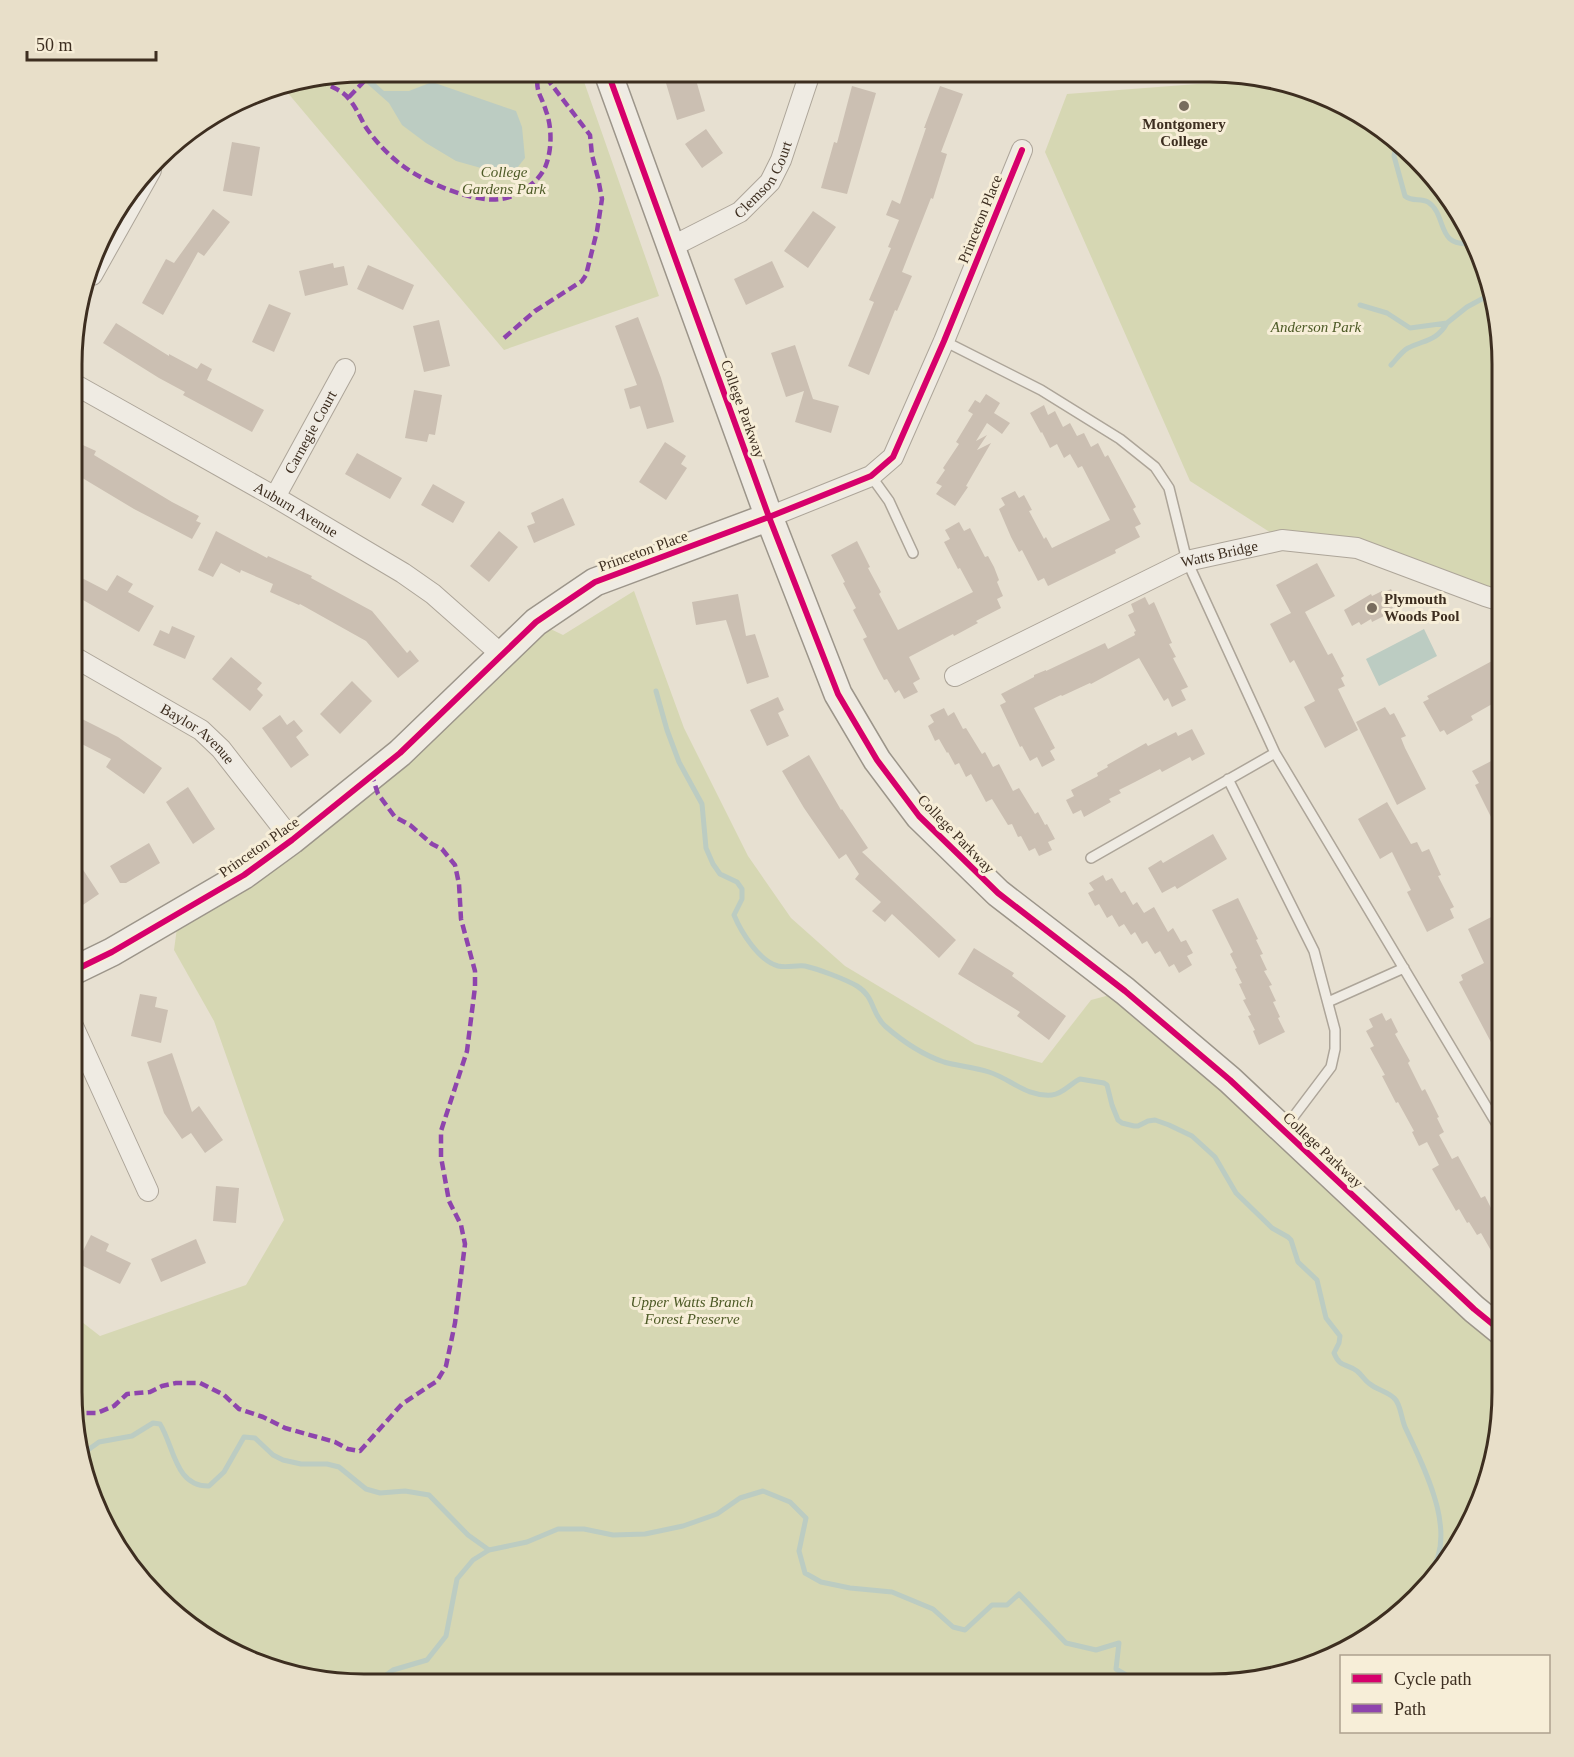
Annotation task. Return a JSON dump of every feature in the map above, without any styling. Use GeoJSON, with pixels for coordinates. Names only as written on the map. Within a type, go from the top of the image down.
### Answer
{"type":"FeatureCollection","features":[{"type":"Feature","properties":{"kind":"street","name":"College Parkway"},"geometry":{"type":"LineString","coordinates":[[611,82],[769,517],[838,694],[877,760],[919,816],[998,893],[1125,991],[1230,1080],[1492,1324]]}},
{"type":"Feature","properties":{"kind":"street","name":"Clemson Court"},"geometry":{"type":"LineString","coordinates":[[671,247],[740,212],[770,182],[781,160],[807,82]]}},
{"type":"Feature","properties":{"kind":"street","name":"Princeton Place"},"geometry":{"type":"LineString","coordinates":[[82,967],[112,952],[235,880],[292,840],[400,753],[536,622],[595,582],[872,476],[893,457],[1022,150]]}},
{"type":"Feature","properties":{"kind":"street"},"geometry":{"type":"LineString","coordinates":[[114,236],[128,211]]}},
{"type":"Feature","properties":{"kind":"street","name":"Carnegie Court"},"geometry":{"type":"LineString","coordinates":[[275,497],[345,369]]}},
{"type":"Feature","properties":{"kind":"street","name":"Auburn Avenue"},"geometry":{"type":"LineString","coordinates":[[82,388],[275,497],[404,573],[433,594],[502,655]]}},
{"type":"Feature","properties":{"kind":"street","name":"Watts Bridge"},"geometry":{"type":"LineString","coordinates":[[955,676],[1187,561],[1282,540],[1357,548],[1492,598]]}},
{"type":"Feature","properties":{"kind":"street","name":"Baylor Avenue"},"geometry":{"type":"LineString","coordinates":[[82,662],[201,730],[221,749],[292,840]]}},
{"type":"Feature","properties":{"kind":"street"},"geometry":{"type":"LineString","coordinates":[[82,1046],[147,1191]]}},
{"type":"Feature","properties":{"kind":"lane"},"geometry":{"type":"LineString","coordinates":[[944,340],[1041,390],[1120,439],[1155,467],[1169,488],[1187,561],[1275,753],[1492,1116]]}},
{"type":"Feature","properties":{"kind":"lane"},"geometry":{"type":"LineString","coordinates":[[872,476],[889,501],[913,553]]}},
{"type":"Feature","properties":{"kind":"lane"},"geometry":{"type":"LineString","coordinates":[[1091,858],[1275,753]]}},
{"type":"Feature","properties":{"kind":"lane"},"geometry":{"type":"LineString","coordinates":[[1228,779],[1314,951],[1335,1030],[1335,1049],[1331,1067],[1284,1130]]}},
{"type":"Feature","properties":{"kind":"lane"},"geometry":{"type":"LineString","coordinates":[[1328,1002],[1404,969]]}},
{"type":"Feature","properties":{"kind":"green space","name":"College Gardens Park"},"geometry":{"type":"Polygon","coordinates":[[[364,82],[584,82],[659,296],[504,350],[288,93],[328,85],[364,82]]]}},
{"type":"Feature","properties":{"kind":"green space","name":"Anderson Park"},"geometry":{"type":"Polygon","coordinates":[[[1218,82],[1283,92],[1318,104],[1351,120],[1396,152],[1422,178],[1454,223],[1477,274],[1486,309],[1492,364],[1492,598],[1357,548],[1282,540],[1190,481],[1045,152],[1067,94],[1218,82]]]}},
{"type":"Feature","properties":{"kind":"green space","name":"Upper Watts Branch Forest Preserve"},"geometry":{"type":"Polygon","coordinates":[[[634,591],[684,728],[748,856],[791,918],[845,966],[975,1044],[1042,1063],[1091,1000],[1125,991],[1492,1323],[1491,1411],[1486,1448],[1477,1483],[1454,1534],[1422,1579],[1396,1605],[1351,1637],[1318,1653],[1283,1665],[1228,1674],[346,1674],[309,1669],[274,1660],[223,1637],[178,1605],[152,1579],[120,1534],[104,1501],[92,1466],[83,1411],[82,1322],[100,1336],[246,1285],[284,1220],[214,1021],[174,950],[179,913],[244,875],[536,622],[563,635],[634,591]]]}},
{"type":"Feature","properties":{"kind":"shaded area"},"geometry":{"type":"Polygon","coordinates":[[[365,82],[374,82],[384,91],[409,91],[432,82],[516,111],[522,127],[525,158],[517,168],[481,168],[456,161],[402,125],[389,103],[365,82]]]}},
{"type":"Feature","properties":{"kind":"shaded area"},"geometry":{"type":"Polygon","coordinates":[[[1424,629],[1437,656],[1379,686],[1366,659],[1424,629]]]}},
{"type":"Feature","properties":{"kind":"building"},"geometry":{"type":"Polygon","coordinates":[[[666,82],[697,82],[705,111],[677,120],[666,82]]]}},
{"type":"Feature","properties":{"kind":"building"},"geometry":{"type":"Polygon","coordinates":[[[852,86],[876,93],[847,194],[821,188],[834,142],[837,143],[852,86]]]}},
{"type":"Feature","properties":{"kind":"building"},"geometry":{"type":"Polygon","coordinates":[[[940,86],[963,94],[941,152],[947,154],[933,199],[931,198],[902,272],[912,276],[897,311],[895,310],[869,375],[848,366],[874,302],[869,300],[891,248],[888,247],[899,220],[886,215],[892,200],[900,204],[940,86]]]}},
{"type":"Feature","properties":{"kind":"building"},"geometry":{"type":"Polygon","coordinates":[[[706,129],[723,153],[702,168],[685,144],[706,129]]]}},
{"type":"Feature","properties":{"kind":"building"},"geometry":{"type":"Polygon","coordinates":[[[232,142],[260,147],[252,196],[223,191],[232,142]]]}},
{"type":"Feature","properties":{"kind":"building"},"geometry":{"type":"Polygon","coordinates":[[[213,209],[230,222],[204,256],[198,252],[163,315],[142,303],[166,259],[174,263],[213,209]]]}},
{"type":"Feature","properties":{"kind":"building"},"geometry":{"type":"Polygon","coordinates":[[[813,211],[836,227],[808,268],[784,251],[813,211]]]}},
{"type":"Feature","properties":{"kind":"building"},"geometry":{"type":"Polygon","coordinates":[[[772,261],[784,287],[746,305],[734,279],[772,261]]]}},
{"type":"Feature","properties":{"kind":"building"},"geometry":{"type":"Polygon","coordinates":[[[333,263],[334,268],[344,266],[348,285],[305,296],[299,271],[333,263]]]}},
{"type":"Feature","properties":{"kind":"building"},"geometry":{"type":"Polygon","coordinates":[[[368,265],[414,285],[403,310],[357,289],[368,265]]]}},
{"type":"Feature","properties":{"kind":"building"},"geometry":{"type":"Polygon","coordinates":[[[269,304],[291,313],[274,352],[252,342],[269,304]]]}},
{"type":"Feature","properties":{"kind":"building"},"geometry":{"type":"Polygon","coordinates":[[[638,317],[661,378],[674,422],[647,429],[640,406],[630,409],[624,389],[637,385],[615,326],[638,317]]]}},
{"type":"Feature","properties":{"kind":"building"},"geometry":{"type":"Polygon","coordinates":[[[439,320],[450,366],[424,372],[413,326],[439,320]]]}},
{"type":"Feature","properties":{"kind":"building"},"geometry":{"type":"Polygon","coordinates":[[[116,323],[169,356],[169,354],[197,369],[201,363],[212,369],[207,380],[264,410],[252,432],[183,395],[185,392],[103,343],[116,323]]]}},
{"type":"Feature","properties":{"kind":"building"},"geometry":{"type":"Polygon","coordinates":[[[795,345],[813,399],[839,406],[831,433],[795,422],[804,391],[786,397],[771,353],[795,345]]]}},
{"type":"Feature","properties":{"kind":"building"},"geometry":{"type":"Polygon","coordinates":[[[414,390],[442,395],[435,435],[429,434],[427,442],[405,438],[414,390]]]}},
{"type":"Feature","properties":{"kind":"building"},"geometry":{"type":"Polygon","coordinates":[[[986,394],[1000,403],[994,413],[1010,423],[1002,434],[987,423],[976,441],[987,435],[977,450],[991,443],[966,486],[968,487],[955,506],[936,494],[942,486],[936,483],[959,444],[956,442],[973,414],[968,411],[975,400],[980,403],[986,394]]]}},
{"type":"Feature","properties":{"kind":"building"},"geometry":{"type":"Polygon","coordinates":[[[1044,405],[1048,415],[1055,411],[1063,427],[1070,423],[1077,436],[1084,433],[1091,447],[1098,443],[1105,457],[1108,455],[1136,507],[1133,509],[1141,524],[1135,527],[1140,537],[1115,550],[1116,553],[1048,586],[1044,578],[1038,581],[1022,550],[1019,552],[999,509],[1005,505],[1001,498],[1015,491],[1019,498],[1024,495],[1032,510],[1029,511],[1044,539],[1046,537],[1052,548],[1110,520],[1082,466],[1078,468],[1070,454],[1064,458],[1057,444],[1050,448],[1041,433],[1030,413],[1044,405]]]}},
{"type":"Feature","properties":{"kind":"building"},"geometry":{"type":"Polygon","coordinates":[[[665,442],[686,456],[681,464],[687,468],[666,500],[639,482],[665,442]]]}},
{"type":"Feature","properties":{"kind":"building"},"geometry":{"type":"Polygon","coordinates":[[[82,445],[96,451],[94,455],[199,516],[196,521],[201,523],[192,539],[134,509],[82,478],[82,445]]]}},
{"type":"Feature","properties":{"kind":"building"},"geometry":{"type":"Polygon","coordinates":[[[357,453],[402,478],[390,499],[345,474],[357,453]]]}},
{"type":"Feature","properties":{"kind":"building"},"geometry":{"type":"Polygon","coordinates":[[[433,484],[465,502],[453,523],[421,505],[433,484]]]}},
{"type":"Feature","properties":{"kind":"building"},"geometry":{"type":"Polygon","coordinates":[[[563,498],[575,525],[534,543],[527,526],[535,523],[531,513],[563,498]]]}},
{"type":"Feature","properties":{"kind":"building"},"geometry":{"type":"Polygon","coordinates":[[[959,522],[964,531],[970,528],[985,557],[988,556],[994,567],[1003,596],[997,599],[1001,608],[954,636],[953,634],[909,657],[920,679],[913,683],[918,692],[904,699],[899,690],[895,693],[878,669],[863,639],[867,637],[853,610],[856,608],[831,555],[857,541],[881,592],[879,594],[898,630],[973,592],[944,542],[950,539],[945,530],[959,522]]]}},
{"type":"Feature","properties":{"kind":"building"},"geometry":{"type":"Polygon","coordinates":[[[216,531],[267,558],[268,556],[312,576],[311,578],[372,611],[407,653],[410,650],[419,661],[398,678],[366,641],[300,604],[270,592],[273,584],[241,570],[240,573],[221,563],[213,577],[198,570],[216,531]]]}},
{"type":"Feature","properties":{"kind":"building"},"geometry":{"type":"Polygon","coordinates":[[[499,531],[518,547],[489,582],[470,566],[499,531]]]}},
{"type":"Feature","properties":{"kind":"building"},"geometry":{"type":"Polygon","coordinates":[[[1317,563],[1335,596],[1305,612],[1328,655],[1332,653],[1344,676],[1341,678],[1345,686],[1338,689],[1358,730],[1325,748],[1304,707],[1315,701],[1294,660],[1290,663],[1270,624],[1291,613],[1276,585],[1317,563]]]}},
{"type":"Feature","properties":{"kind":"building"},"geometry":{"type":"Polygon","coordinates":[[[117,575],[133,584],[128,592],[154,606],[139,632],[83,600],[82,602],[82,578],[107,591],[117,575]]]}},
{"type":"Feature","properties":{"kind":"building","name":"Plymouth Woods Pool"},"geometry":{"type":"Polygon","coordinates":[[[1391,589],[1398,602],[1391,605],[1393,608],[1382,613],[1384,616],[1372,622],[1371,619],[1361,625],[1359,622],[1352,626],[1344,610],[1371,594],[1372,596],[1391,589]]]}},
{"type":"Feature","properties":{"kind":"building"},"geometry":{"type":"Polygon","coordinates":[[[738,594],[746,636],[755,634],[769,677],[747,684],[726,620],[696,625],[692,602],[738,594]]]}},
{"type":"Feature","properties":{"kind":"building"},"geometry":{"type":"Polygon","coordinates":[[[1145,597],[1149,605],[1154,602],[1172,643],[1169,644],[1176,657],[1173,658],[1188,687],[1181,690],[1186,700],[1172,707],[1168,698],[1164,701],[1139,658],[1091,684],[1034,708],[1055,748],[1050,751],[1055,760],[1042,767],[1037,757],[1030,761],[1022,746],[1020,747],[1000,705],[1006,702],[1001,694],[1034,675],[1105,643],[1108,649],[1135,635],[1136,631],[1128,615],[1134,612],[1131,604],[1145,597]]]}},
{"type":"Feature","properties":{"kind":"building"},"geometry":{"type":"Polygon","coordinates":[[[172,626],[195,636],[185,659],[153,645],[160,630],[169,634],[172,626]]]}},
{"type":"Feature","properties":{"kind":"building"},"geometry":{"type":"Polygon","coordinates":[[[231,657],[262,683],[257,689],[263,695],[250,711],[212,679],[231,657]]]}},
{"type":"Feature","properties":{"kind":"building"},"geometry":{"type":"Polygon","coordinates":[[[1492,661],[1492,704],[1471,716],[1473,720],[1447,735],[1444,730],[1440,732],[1423,702],[1429,699],[1427,696],[1492,661]]]}},
{"type":"Feature","properties":{"kind":"building"},"geometry":{"type":"Polygon","coordinates":[[[352,681],[372,701],[340,734],[320,714],[352,681]]]}},
{"type":"Feature","properties":{"kind":"building"},"geometry":{"type":"Polygon","coordinates":[[[778,697],[784,710],[778,713],[789,736],[767,746],[750,710],[778,697]]]}},
{"type":"Feature","properties":{"kind":"building"},"geometry":{"type":"Polygon","coordinates":[[[1385,707],[1390,715],[1394,713],[1406,736],[1401,738],[1426,789],[1397,805],[1356,722],[1385,707]]]}},
{"type":"Feature","properties":{"kind":"building"},"geometry":{"type":"Polygon","coordinates":[[[944,708],[948,716],[954,712],[963,729],[966,728],[982,754],[985,752],[993,767],[999,764],[1013,791],[1019,788],[1035,814],[1038,812],[1055,839],[1048,842],[1052,850],[1039,856],[1035,848],[1029,851],[1021,836],[1018,837],[1012,824],[1008,825],[992,799],[986,802],[971,774],[966,777],[959,763],[955,765],[939,739],[935,741],[928,726],[934,722],[930,715],[944,708]]]}},
{"type":"Feature","properties":{"kind":"building"},"geometry":{"type":"Polygon","coordinates":[[[280,715],[287,725],[294,720],[303,731],[296,737],[309,755],[291,768],[262,728],[280,715]]]}},
{"type":"Feature","properties":{"kind":"building"},"geometry":{"type":"Polygon","coordinates":[[[82,719],[118,737],[162,768],[144,794],[106,767],[111,759],[82,744],[82,719]]]}},
{"type":"Feature","properties":{"kind":"building"},"geometry":{"type":"Polygon","coordinates":[[[1192,729],[1205,754],[1192,761],[1190,757],[1162,772],[1160,769],[1119,790],[1121,793],[1109,799],[1111,802],[1084,817],[1081,810],[1073,814],[1066,800],[1074,796],[1071,790],[1098,776],[1097,773],[1108,767],[1107,765],[1146,743],[1148,746],[1176,732],[1178,736],[1192,729]]]}},
{"type":"Feature","properties":{"kind":"building"},"geometry":{"type":"Polygon","coordinates":[[[809,755],[841,810],[868,848],[862,852],[956,940],[939,958],[892,914],[885,922],[872,911],[881,902],[855,879],[859,874],[846,854],[839,859],[804,808],[782,771],[809,755]]]}},
{"type":"Feature","properties":{"kind":"building"},"geometry":{"type":"Polygon","coordinates":[[[1492,761],[1492,819],[1475,785],[1479,783],[1472,771],[1492,761]]]}},
{"type":"Feature","properties":{"kind":"building"},"geometry":{"type":"Polygon","coordinates":[[[188,787],[215,829],[193,844],[166,802],[188,787]]]}},
{"type":"Feature","properties":{"kind":"building"},"geometry":{"type":"Polygon","coordinates":[[[1387,802],[1411,844],[1417,842],[1422,852],[1429,849],[1441,875],[1438,876],[1454,907],[1450,909],[1454,918],[1427,932],[1407,892],[1411,890],[1392,852],[1380,859],[1358,819],[1387,802]]]}},
{"type":"Feature","properties":{"kind":"building"},"geometry":{"type":"Polygon","coordinates":[[[1213,834],[1227,859],[1177,889],[1175,886],[1162,893],[1148,868],[1161,860],[1163,863],[1213,834]]]}},
{"type":"Feature","properties":{"kind":"building"},"geometry":{"type":"Polygon","coordinates":[[[149,843],[160,863],[126,883],[120,883],[110,866],[149,843]]]}},
{"type":"Feature","properties":{"kind":"building"},"geometry":{"type":"Polygon","coordinates":[[[82,868],[99,894],[82,906],[82,868]]]}},
{"type":"Feature","properties":{"kind":"building"},"geometry":{"type":"Polygon","coordinates":[[[1103,875],[1106,881],[1112,878],[1121,893],[1125,891],[1133,905],[1137,902],[1144,913],[1154,907],[1168,932],[1173,928],[1181,942],[1186,940],[1193,953],[1187,956],[1192,965],[1179,973],[1174,964],[1169,967],[1160,951],[1155,954],[1147,941],[1142,944],[1135,932],[1131,935],[1124,924],[1119,927],[1112,915],[1107,918],[1099,904],[1095,906],[1088,893],[1094,890],[1089,883],[1103,875]]]}},
{"type":"Feature","properties":{"kind":"building"},"geometry":{"type":"Polygon","coordinates":[[[1238,898],[1258,939],[1256,940],[1263,954],[1260,955],[1267,970],[1264,971],[1272,985],[1269,986],[1276,1001],[1273,1002],[1285,1032],[1259,1045],[1248,1016],[1251,1015],[1243,1000],[1246,999],[1239,984],[1242,983],[1230,954],[1233,952],[1212,910],[1238,898]]]}},
{"type":"Feature","properties":{"kind":"building"},"geometry":{"type":"Polygon","coordinates":[[[1492,917],[1492,1044],[1459,982],[1463,980],[1461,975],[1484,963],[1468,929],[1492,917]]]}},
{"type":"Feature","properties":{"kind":"building"},"geometry":{"type":"Polygon","coordinates":[[[974,948],[1014,973],[1012,976],[1066,1016],[1049,1040],[1017,1016],[1020,1012],[958,974],[974,948]]]}},
{"type":"Feature","properties":{"kind":"building"},"geometry":{"type":"Polygon","coordinates":[[[140,994],[157,997],[155,1007],[168,1010],[161,1043],[131,1036],[140,994]]]}},
{"type":"Feature","properties":{"kind":"building"},"geometry":{"type":"Polygon","coordinates":[[[1382,1013],[1386,1021],[1391,1018],[1398,1032],[1395,1034],[1410,1061],[1408,1063],[1439,1117],[1437,1118],[1444,1132],[1439,1135],[1452,1159],[1458,1156],[1481,1198],[1485,1196],[1492,1210],[1492,1252],[1481,1233],[1477,1235],[1459,1209],[1456,1211],[1432,1169],[1439,1165],[1427,1142],[1419,1146],[1412,1132],[1414,1131],[1398,1102],[1396,1103],[1382,1076],[1385,1075],[1370,1048],[1374,1046],[1366,1031],[1373,1027],[1369,1019],[1382,1013]]]}},
{"type":"Feature","properties":{"kind":"building"},"geometry":{"type":"Polygon","coordinates":[[[172,1053],[192,1112],[199,1106],[223,1140],[205,1153],[191,1133],[182,1139],[164,1113],[147,1062],[172,1053]]]}},
{"type":"Feature","properties":{"kind":"building"},"geometry":{"type":"Polygon","coordinates":[[[216,1186],[239,1188],[236,1223],[213,1221],[216,1186]]]}},
{"type":"Feature","properties":{"kind":"building"},"geometry":{"type":"Polygon","coordinates":[[[91,1235],[109,1244],[106,1251],[131,1263],[120,1284],[82,1265],[82,1253],[91,1235]]]}},
{"type":"Feature","properties":{"kind":"building"},"geometry":{"type":"Polygon","coordinates":[[[196,1239],[206,1263],[161,1282],[151,1259],[196,1239]]]}},
{"type":"Feature","properties":{"kind":"waterway"},"geometry":{"type":"LineString","coordinates":[[1395,151],[1394,156],[1405,196],[1428,202],[1438,215],[1447,236],[1453,241],[1464,243]]}},
{"type":"Feature","properties":{"kind":"waterway"},"geometry":{"type":"LineString","coordinates":[[1360,305],[1387,313],[1410,328],[1447,323],[1467,307],[1484,298]]}},
{"type":"Feature","properties":{"kind":"waterway"},"geometry":{"type":"LineString","coordinates":[[1391,365],[1405,350],[1434,337],[1447,323]]}},
{"type":"Feature","properties":{"kind":"waterway"},"geometry":{"type":"LineString","coordinates":[[656,691],[679,762],[702,804],[706,848],[720,874],[737,882],[742,889],[742,899],[734,915],[746,937],[764,958],[778,966],[810,967],[857,986],[867,995],[877,1016],[885,1026],[913,1047],[944,1062],[989,1072],[1026,1090],[1043,1095],[1060,1093],[1080,1079],[1104,1083],[1107,1085],[1118,1120],[1134,1126],[1155,1120],[1192,1136],[1215,1157],[1236,1193],[1272,1228],[1291,1240],[1298,1262],[1317,1280],[1326,1318],[1340,1336],[1334,1353],[1336,1358],[1357,1371],[1373,1386],[1391,1396],[1398,1404],[1435,1500],[1440,1520],[1441,1540],[1438,1557]]}},
{"type":"Feature","properties":{"kind":"waterway"},"geometry":{"type":"LineString","coordinates":[[88,1450],[99,1442],[132,1436],[153,1423],[160,1424],[182,1473],[198,1485],[209,1486],[224,1472],[244,1437],[255,1438],[273,1455],[283,1460],[339,1467],[366,1489],[380,1493],[405,1491],[429,1495],[468,1535],[489,1550]]}},
{"type":"Feature","properties":{"kind":"waterway"},"geometry":{"type":"LineString","coordinates":[[388,1674],[393,1670],[427,1660],[446,1636],[457,1579],[473,1560],[489,1550],[527,1542],[558,1529],[584,1529],[613,1535],[645,1534],[683,1526],[717,1514],[740,1498],[763,1491],[790,1502],[806,1518],[799,1551],[805,1573],[821,1582],[850,1588],[892,1592],[933,1609],[953,1627],[965,1630],[992,1605],[1007,1605],[1019,1594],[1066,1643],[1096,1650],[1119,1643],[1116,1669],[1124,1674]]}},
{"type":"Feature","properties":{"kind":"marked path"},"geometry":{"type":"LineString","coordinates":[[349,97],[363,82]]}},
{"type":"Feature","properties":{"kind":"marked path"},"geometry":{"type":"LineString","coordinates":[[328,85],[346,96],[378,143],[412,172],[436,185],[463,195],[500,199],[526,189],[537,179],[548,159],[550,131],[537,82]]}},
{"type":"Feature","properties":{"kind":"marked path"},"geometry":{"type":"LineString","coordinates":[[504,338],[535,311],[582,281],[586,275],[597,231],[602,199],[590,135],[550,82]]}},
{"type":"Feature","properties":{"kind":"marked path"},"geometry":{"type":"LineString","coordinates":[[83,1413],[97,1413],[114,1406],[127,1394],[150,1392],[176,1383],[200,1383],[224,1395],[239,1409],[285,1428],[360,1451],[402,1404],[437,1381],[446,1366],[455,1323],[465,1244],[461,1225],[449,1201],[441,1157],[441,1131],[467,1051],[475,971],[461,919],[459,884],[455,865],[442,849],[432,844],[410,825],[395,817],[378,794],[373,779]]}},
{"type":"Feature","properties":{"kind":"cycle path"},"geometry":{"type":"LineString","coordinates":[[611,82],[769,517],[838,694],[877,760],[919,816],[998,893],[1125,991],[1230,1080],[1492,1324]]}},
{"type":"Feature","properties":{"kind":"cycle path"},"geometry":{"type":"LineString","coordinates":[[82,967],[112,952],[244,875],[292,840],[400,753],[536,622],[595,582],[871,476],[893,457],[944,341],[1022,150]]}},
{"type":"Feature","properties":{"kind":"place","name":"Montgomery College"},"geometry":{"type":"Point","coordinates":[1184,106]}},
{"type":"Feature","properties":{"kind":"place","name":"Plymouth Woods Pool"},"geometry":{"type":"Point","coordinates":[1372,608]}}]}
